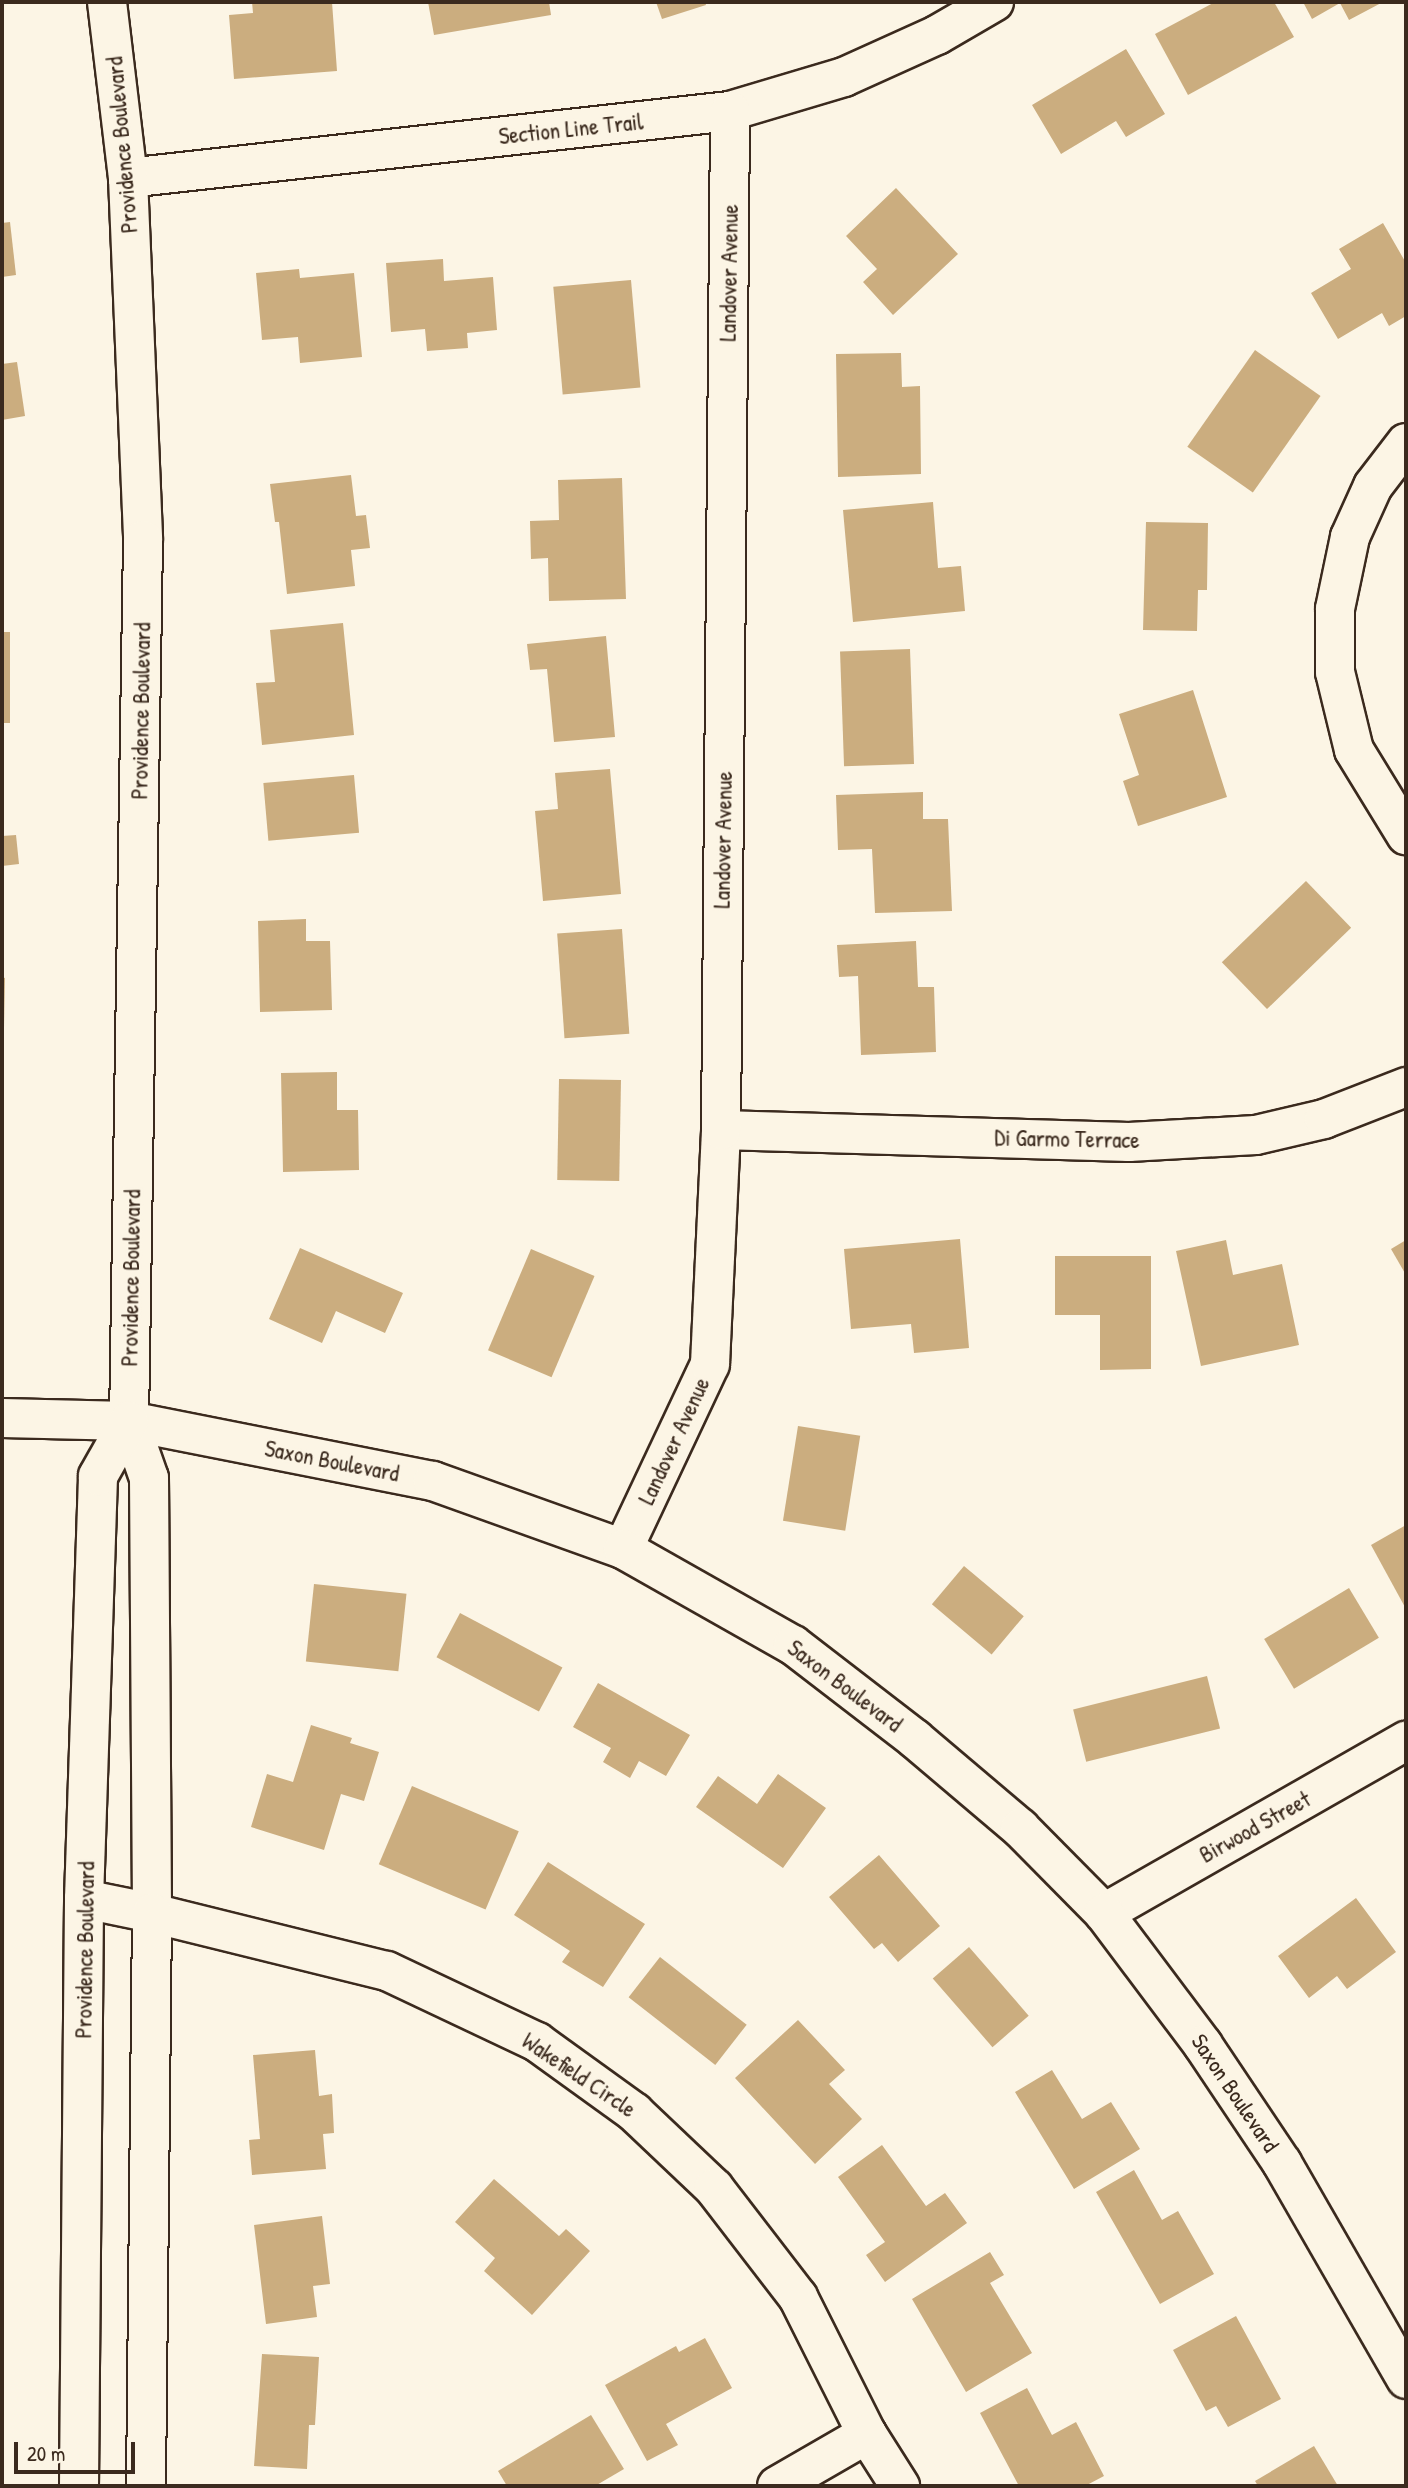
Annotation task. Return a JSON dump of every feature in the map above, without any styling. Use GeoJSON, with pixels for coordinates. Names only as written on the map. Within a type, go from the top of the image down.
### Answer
{"type":"FeatureCollection","features":[{"type":"Feature","properties":{"kind":"main road","name":"Providence Boulevard"},"geometry":{"type":"LineString","coordinates":[[107,2],[128,178],[143,540],[129,1421],[149,1478],[152,1913],[146,2486]]}},
{"type":"Feature","properties":{"kind":"main road","name":"Section Line Trail"},"geometry":{"type":"LineString","coordinates":[[128,178],[730,111],[844,77],[937,35],[994,2]]}},
{"type":"Feature","properties":{"kind":"main road","name":"Landover Avenue"},"geometry":{"type":"LineString","coordinates":[[623,1549],[710,1364],[721,1130],[730,111]]}},
{"type":"Feature","properties":{"kind":"main road"},"geometry":{"type":"LineString","coordinates":[[1406,443],[1373,486],[1350,537],[1335,609],[1335,672],[1354,750],[1406,835]]}},
{"type":"Feature","properties":{"kind":"main road","name":"Di Garmo Terrace"},"geometry":{"type":"LineString","coordinates":[[721,1130],[1129,1142],[1256,1135],[1324,1119],[1406,1087]]}},
{"type":"Feature","properties":{"kind":"main road","name":"Saxon Boulevard"},"geometry":{"type":"LineString","coordinates":[[2,1418],[129,1421],[433,1481],[623,1549],[793,1645],[915,1739],[1020,1828],[1104,1913],[1203,2045],[1282,2163],[1406,2379]]}},
{"type":"Feature","properties":{"kind":"main road","name":"Providence Boulevard"},"geometry":{"type":"LineString","coordinates":[[79,2486],[84,1899],[99,1476],[129,1421]]}},
{"type":"Feature","properties":{"kind":"main road","name":"Birwood Street"},"geometry":{"type":"LineString","coordinates":[[1104,1913],[1406,1741]]}},
{"type":"Feature","properties":{"kind":"main road","name":"Wakefield Circle"},"geometry":{"type":"LineString","coordinates":[[84,1899],[387,1971],[537,2042],[634,2112],[714,2188],[798,2297],[867,2434],[900,2486]]}},
{"type":"Feature","properties":{"kind":"main road"},"geometry":{"type":"LineString","coordinates":[[777,2486],[867,2434]]}},
{"type":"Feature","properties":{"kind":"building"},"geometry":{"type":"Polygon","coordinates":[[[252,2],[332,2],[337,71],[234,79],[229,15],[253,13],[252,2]]]}},
{"type":"Feature","properties":{"kind":"building"},"geometry":{"type":"Polygon","coordinates":[[[428,2],[549,2],[551,15],[434,35],[428,2]]]}},
{"type":"Feature","properties":{"kind":"building"},"geometry":{"type":"Polygon","coordinates":[[[656,2],[705,2],[706,5],[662,19],[656,2]]]}},
{"type":"Feature","properties":{"kind":"building"},"geometry":{"type":"Polygon","coordinates":[[[1215,2],[1274,2],[1294,37],[1188,95],[1155,34],[1215,2]]]}},
{"type":"Feature","properties":{"kind":"building"},"geometry":{"type":"Polygon","coordinates":[[[1303,2],[1383,2],[1349,20],[1340,3],[1312,19],[1303,2]]]}},
{"type":"Feature","properties":{"kind":"building"},"geometry":{"type":"Polygon","coordinates":[[[1126,49],[1165,114],[1126,137],[1116,121],[1061,154],[1032,105],[1126,49]]]}},
{"type":"Feature","properties":{"kind":"building"},"geometry":{"type":"Polygon","coordinates":[[[896,188],[958,254],[893,315],[863,282],[877,269],[846,236],[896,188]]]}},
{"type":"Feature","properties":{"kind":"building"},"geometry":{"type":"Polygon","coordinates":[[[10,222],[16,275],[2,277],[2,223],[10,222]]]}},
{"type":"Feature","properties":{"kind":"building"},"geometry":{"type":"Polygon","coordinates":[[[1383,223],[1406,263],[1406,316],[1389,326],[1382,313],[1338,339],[1311,293],[1351,269],[1339,249],[1383,223]]]}},
{"type":"Feature","properties":{"kind":"building"},"geometry":{"type":"Polygon","coordinates":[[[443,259],[444,281],[493,277],[497,330],[467,333],[468,348],[427,351],[425,329],[391,332],[386,263],[443,259]]]}},
{"type":"Feature","properties":{"kind":"building"},"geometry":{"type":"Polygon","coordinates":[[[299,269],[300,278],[354,273],[362,357],[300,363],[298,337],[262,340],[256,273],[299,269]]]}},
{"type":"Feature","properties":{"kind":"building"},"geometry":{"type":"Polygon","coordinates":[[[631,280],[640,388],[563,394],[553,287],[631,280]]]}},
{"type":"Feature","properties":{"kind":"building"},"geometry":{"type":"Polygon","coordinates":[[[1255,350],[1321,396],[1253,493],[1187,447],[1255,350]]]}},
{"type":"Feature","properties":{"kind":"building"},"geometry":{"type":"Polygon","coordinates":[[[901,353],[902,387],[920,386],[921,474],[838,477],[836,354],[901,353]]]}},
{"type":"Feature","properties":{"kind":"building"},"geometry":{"type":"Polygon","coordinates":[[[17,362],[25,416],[2,420],[2,364],[17,362]]]}},
{"type":"Feature","properties":{"kind":"building"},"geometry":{"type":"Polygon","coordinates":[[[351,475],[356,516],[366,515],[370,548],[351,550],[355,586],[287,594],[279,522],[275,522],[270,484],[351,475]]]}},
{"type":"Feature","properties":{"kind":"building"},"geometry":{"type":"Polygon","coordinates":[[[622,478],[626,599],[549,601],[548,558],[531,559],[530,521],[559,520],[558,480],[622,478]]]}},
{"type":"Feature","properties":{"kind":"building"},"geometry":{"type":"Polygon","coordinates":[[[933,502],[938,568],[961,566],[965,611],[853,622],[843,510],[933,502]]]}},
{"type":"Feature","properties":{"kind":"building"},"geometry":{"type":"Polygon","coordinates":[[[1146,522],[1208,523],[1207,590],[1198,590],[1197,631],[1143,630],[1146,522]]]}},
{"type":"Feature","properties":{"kind":"building"},"geometry":{"type":"Polygon","coordinates":[[[343,623],[354,735],[262,745],[256,683],[275,682],[270,630],[343,623]]]}},
{"type":"Feature","properties":{"kind":"building"},"geometry":{"type":"Polygon","coordinates":[[[2,632],[10,632],[10,723],[2,723],[2,632]]]}},
{"type":"Feature","properties":{"kind":"building"},"geometry":{"type":"Polygon","coordinates":[[[606,636],[615,737],[554,742],[547,669],[530,670],[527,644],[606,636]]]}},
{"type":"Feature","properties":{"kind":"building"},"geometry":{"type":"Polygon","coordinates":[[[910,649],[914,764],[844,766],[840,651],[910,649]]]}},
{"type":"Feature","properties":{"kind":"building"},"geometry":{"type":"Polygon","coordinates":[[[1193,690],[1227,797],[1138,826],[1123,781],[1139,775],[1119,714],[1193,690]]]}},
{"type":"Feature","properties":{"kind":"building"},"geometry":{"type":"Polygon","coordinates":[[[610,769],[621,894],[543,901],[535,811],[558,809],[555,773],[610,769]]]}},
{"type":"Feature","properties":{"kind":"building"},"geometry":{"type":"Polygon","coordinates":[[[354,775],[359,833],[268,841],[263,783],[354,775]]]}},
{"type":"Feature","properties":{"kind":"building"},"geometry":{"type":"Polygon","coordinates":[[[923,792],[923,819],[948,819],[952,911],[875,913],[872,849],[838,850],[836,795],[923,792]]]}},
{"type":"Feature","properties":{"kind":"building"},"geometry":{"type":"Polygon","coordinates":[[[16,835],[19,864],[2,866],[2,836],[16,835]]]}},
{"type":"Feature","properties":{"kind":"building"},"geometry":{"type":"Polygon","coordinates":[[[1306,881],[1351,928],[1267,1009],[1222,962],[1306,881]]]}},
{"type":"Feature","properties":{"kind":"building"},"geometry":{"type":"Polygon","coordinates":[[[306,919],[306,941],[330,941],[332,1010],[260,1012],[258,921],[306,919]]]}},
{"type":"Feature","properties":{"kind":"building"},"geometry":{"type":"Polygon","coordinates":[[[622,929],[629,1034],[564,1038],[557,934],[622,929]]]}},
{"type":"Feature","properties":{"kind":"building"},"geometry":{"type":"Polygon","coordinates":[[[916,941],[918,987],[934,987],[936,1052],[861,1055],[858,976],[839,977],[837,945],[916,941]]]}},
{"type":"Feature","properties":{"kind":"building"},"geometry":{"type":"Polygon","coordinates":[[[2,977],[5,978],[4,1029],[2,1028],[2,977]]]}},
{"type":"Feature","properties":{"kind":"building"},"geometry":{"type":"Polygon","coordinates":[[[337,1072],[337,1110],[358,1110],[359,1170],[283,1172],[281,1073],[337,1072]]]}},
{"type":"Feature","properties":{"kind":"building"},"geometry":{"type":"Polygon","coordinates":[[[559,1079],[621,1080],[619,1181],[557,1180],[559,1079]]]}},
{"type":"Feature","properties":{"kind":"building"},"geometry":{"type":"Polygon","coordinates":[[[960,1239],[969,1348],[914,1353],[911,1324],[851,1329],[844,1249],[960,1239]]]}},
{"type":"Feature","properties":{"kind":"building"},"geometry":{"type":"Polygon","coordinates":[[[1226,1240],[1233,1275],[1282,1264],[1299,1345],[1201,1366],[1176,1251],[1226,1240]]]}},
{"type":"Feature","properties":{"kind":"building"},"geometry":{"type":"Polygon","coordinates":[[[1406,1240],[1406,1275],[1391,1249],[1406,1240]]]}},
{"type":"Feature","properties":{"kind":"building"},"geometry":{"type":"Polygon","coordinates":[[[300,1248],[403,1293],[385,1333],[336,1311],[322,1343],[269,1319],[300,1248]]]}},
{"type":"Feature","properties":{"kind":"building"},"geometry":{"type":"Polygon","coordinates":[[[531,1249],[595,1276],[552,1377],[488,1350],[531,1249]]]}},
{"type":"Feature","properties":{"kind":"building"},"geometry":{"type":"Polygon","coordinates":[[[1055,1256],[1151,1256],[1151,1369],[1100,1370],[1100,1315],[1055,1315],[1055,1256]]]}},
{"type":"Feature","properties":{"kind":"building"},"geometry":{"type":"Polygon","coordinates":[[[798,1426],[860,1436],[845,1531],[783,1521],[798,1426]]]}},
{"type":"Feature","properties":{"kind":"building"},"geometry":{"type":"Polygon","coordinates":[[[1406,1525],[1406,1609],[1371,1545],[1406,1525]]]}},
{"type":"Feature","properties":{"kind":"building"},"geometry":{"type":"Polygon","coordinates":[[[964,1566],[1024,1616],[992,1654],[932,1604],[964,1566]]]}},
{"type":"Feature","properties":{"kind":"building"},"geometry":{"type":"Polygon","coordinates":[[[314,1584],[406,1594],[398,1671],[306,1662],[314,1584]]]}},
{"type":"Feature","properties":{"kind":"building"},"geometry":{"type":"Polygon","coordinates":[[[1349,1588],[1379,1638],[1294,1689],[1264,1639],[1349,1588]]]}},
{"type":"Feature","properties":{"kind":"building"},"geometry":{"type":"Polygon","coordinates":[[[460,1613],[562,1667],[539,1712],[437,1657],[460,1613]]]}},
{"type":"Feature","properties":{"kind":"building"},"geometry":{"type":"Polygon","coordinates":[[[1207,1676],[1220,1728],[1086,1762],[1073,1709],[1207,1676]]]}},
{"type":"Feature","properties":{"kind":"building"},"geometry":{"type":"Polygon","coordinates":[[[598,1683],[690,1735],[666,1776],[639,1761],[630,1778],[603,1762],[611,1748],[573,1727],[598,1683]]]}},
{"type":"Feature","properties":{"kind":"building"},"geometry":{"type":"Polygon","coordinates":[[[311,1725],[352,1738],[350,1743],[379,1752],[364,1801],[341,1794],[324,1850],[251,1827],[267,1774],[293,1782],[311,1725]]]}},
{"type":"Feature","properties":{"kind":"building"},"geometry":{"type":"Polygon","coordinates":[[[778,1774],[826,1808],[783,1868],[696,1807],[718,1776],[757,1804],[778,1774]]]}},
{"type":"Feature","properties":{"kind":"building"},"geometry":{"type":"Polygon","coordinates":[[[412,1786],[519,1831],[486,1910],[379,1864],[412,1786]]]}},
{"type":"Feature","properties":{"kind":"building"},"geometry":{"type":"Polygon","coordinates":[[[879,1855],[940,1926],[898,1962],[882,1943],[874,1949],[829,1897],[879,1855]]]}},
{"type":"Feature","properties":{"kind":"building"},"geometry":{"type":"Polygon","coordinates":[[[548,1862],[645,1924],[603,1987],[562,1962],[570,1951],[514,1915],[548,1862]]]}},
{"type":"Feature","properties":{"kind":"building"},"geometry":{"type":"Polygon","coordinates":[[[1356,1898],[1396,1952],[1347,1989],[1337,1976],[1309,1998],[1278,1956],[1356,1898]]]}},
{"type":"Feature","properties":{"kind":"building"},"geometry":{"type":"Polygon","coordinates":[[[969,1947],[1029,2016],[992,2047],[933,1978],[969,1947]]]}},
{"type":"Feature","properties":{"kind":"building"},"geometry":{"type":"Polygon","coordinates":[[[660,1957],[747,2025],[715,2065],[629,1997],[660,1957]]]}},
{"type":"Feature","properties":{"kind":"building"},"geometry":{"type":"Polygon","coordinates":[[[798,2020],[845,2070],[829,2084],[862,2119],[815,2164],[735,2078],[798,2020]]]}},
{"type":"Feature","properties":{"kind":"building"},"geometry":{"type":"Polygon","coordinates":[[[315,2050],[319,2096],[332,2094],[334,2133],[323,2134],[326,2169],[252,2175],[249,2140],[260,2139],[253,2055],[315,2050]]]}},
{"type":"Feature","properties":{"kind":"building"},"geometry":{"type":"Polygon","coordinates":[[[1052,2070],[1082,2119],[1111,2102],[1140,2149],[1074,2189],[1015,2092],[1052,2070]]]}},
{"type":"Feature","properties":{"kind":"building"},"geometry":{"type":"Polygon","coordinates":[[[882,2145],[926,2206],[945,2193],[967,2223],[885,2282],[866,2255],[885,2242],[838,2177],[882,2145]]]}},
{"type":"Feature","properties":{"kind":"building"},"geometry":{"type":"Polygon","coordinates":[[[1134,2170],[1162,2220],[1178,2211],[1214,2274],[1160,2304],[1096,2192],[1134,2170]]]}},
{"type":"Feature","properties":{"kind":"building"},"geometry":{"type":"Polygon","coordinates":[[[494,2179],[559,2236],[566,2229],[590,2251],[532,2315],[484,2271],[495,2258],[455,2222],[494,2179]]]}},
{"type":"Feature","properties":{"kind":"building"},"geometry":{"type":"Polygon","coordinates":[[[322,2216],[330,2284],[313,2286],[317,2317],[266,2324],[254,2225],[322,2216]]]}},
{"type":"Feature","properties":{"kind":"building"},"geometry":{"type":"Polygon","coordinates":[[[990,2252],[1004,2275],[990,2283],[1032,2353],[966,2392],[912,2299],[990,2252]]]}},
{"type":"Feature","properties":{"kind":"building"},"geometry":{"type":"Polygon","coordinates":[[[1236,2316],[1281,2399],[1228,2427],[1216,2406],[1206,2411],[1173,2350],[1236,2316]]]}},
{"type":"Feature","properties":{"kind":"building"},"geometry":{"type":"Polygon","coordinates":[[[705,2338],[732,2388],[666,2424],[678,2445],[647,2461],[605,2385],[676,2346],[679,2352],[705,2338]]]}},
{"type":"Feature","properties":{"kind":"building"},"geometry":{"type":"Polygon","coordinates":[[[262,2354],[319,2357],[315,2425],[309,2425],[307,2469],[254,2466],[262,2354]]]}},
{"type":"Feature","properties":{"kind":"building"},"geometry":{"type":"Polygon","coordinates":[[[1027,2388],[1052,2435],[1076,2422],[1104,2476],[1085,2486],[1019,2486],[980,2413],[1027,2388]]]}},
{"type":"Feature","properties":{"kind":"building"},"geometry":{"type":"Polygon","coordinates":[[[591,2415],[624,2469],[595,2486],[507,2486],[498,2471],[591,2415]]]}},
{"type":"Feature","properties":{"kind":"building"},"geometry":{"type":"Polygon","coordinates":[[[1314,2446],[1338,2486],[1258,2486],[1255,2481],[1314,2446]]]}}]}
